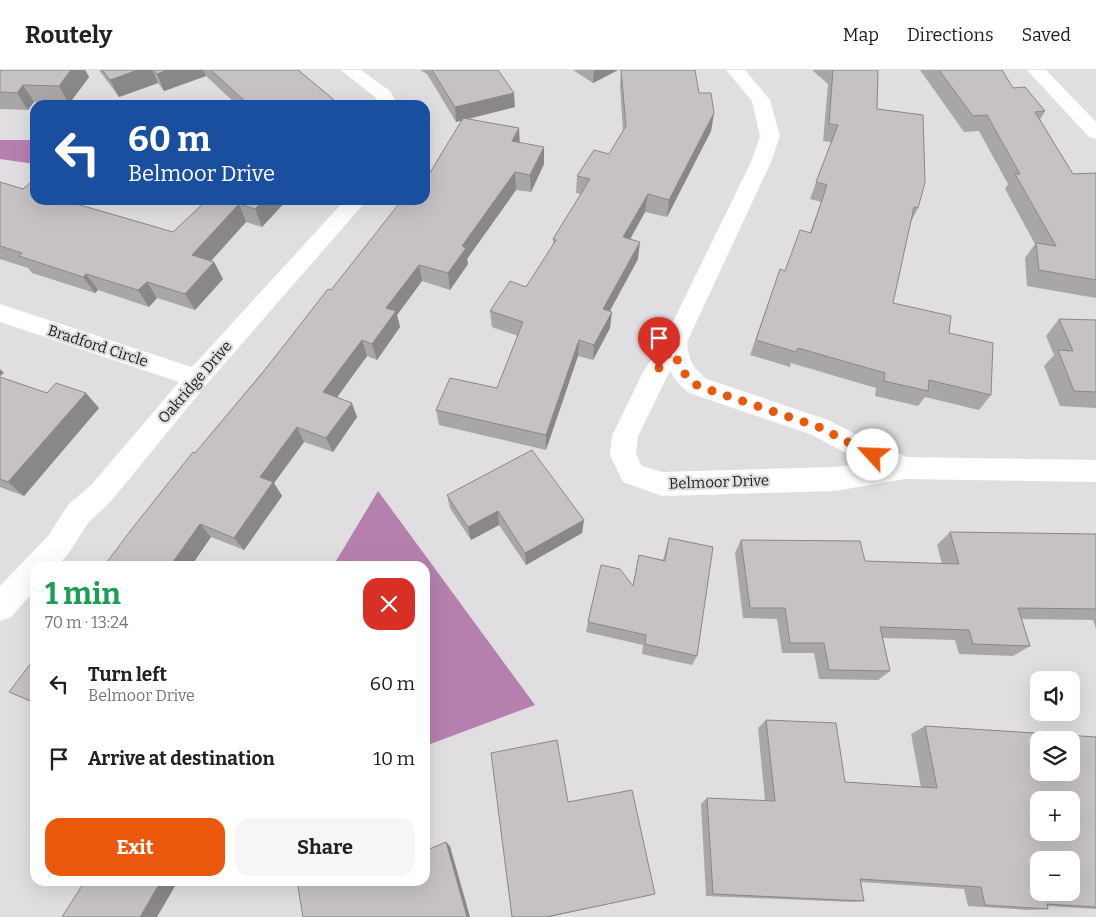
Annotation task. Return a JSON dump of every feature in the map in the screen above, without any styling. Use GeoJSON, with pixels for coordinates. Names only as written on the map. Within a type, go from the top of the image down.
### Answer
{"type":"FeatureCollection","features":[{"type":"Feature","properties":{"kind":"street"},"geometry":{"type":"LineString","coordinates":[[350,70],[383,95],[386,100]]}},
{"type":"Feature","properties":{"kind":"street","name":"Belmoor Drive"},"geometry":{"type":"LineString","coordinates":[[735,70],[762,100],[770,136],[761,162],[675,342],[651,381],[625,436],[623,456],[634,474],[662,484],[835,479],[905,468],[987,471],[1096,471]]}},
{"type":"Feature","properties":{"kind":"street"},"geometry":{"type":"LineString","coordinates":[[1036,70],[1096,133]]}},
{"type":"Feature","properties":{"kind":"street","name":"Oakridge Drive"},"geometry":{"type":"LineString","coordinates":[[43,561],[58,545],[78,514],[102,492],[196,378],[352,205]]}},
{"type":"Feature","properties":{"kind":"street","name":"Bradford Circle"},"geometry":{"type":"LineString","coordinates":[[0,313],[196,378]]}},
{"type":"Feature","properties":{"kind":"street"},"geometry":{"type":"LineString","coordinates":[[675,342],[676,360],[684,374],[698,386],[819,427],[858,448],[905,468]]}},
{"type":"Feature","properties":{"kind":"street"},"geometry":{"type":"LineString","coordinates":[[0,607],[30,574]]}},
{"type":"Feature","properties":{"kind":"shaded area"},"geometry":{"type":"Polygon","coordinates":[[[0,140],[30,140],[30,163],[0,159],[0,140]]]}},
{"type":"Feature","properties":{"kind":"shaded area"},"geometry":{"type":"Polygon","coordinates":[[[378,491],[429,561],[336,561],[378,491]]]}},
{"type":"Feature","properties":{"kind":"shaded area"},"geometry":{"type":"Polygon","coordinates":[[[430,562],[535,705],[430,744],[430,562]]]}},
{"type":"Feature","properties":{"kind":"building"},"geometry":{"type":"Polygon","coordinates":[[[0,70],[71,70],[59,86],[23,85],[17,93],[0,92],[0,70]]]}},
{"type":"Feature","properties":{"kind":"building"},"geometry":{"type":"Polygon","coordinates":[[[102,70],[138,70],[110,80],[102,70]]]}},
{"type":"Feature","properties":{"kind":"building"},"geometry":{"type":"Polygon","coordinates":[[[153,70],[167,70],[157,74],[153,70]]]}},
{"type":"Feature","properties":{"kind":"building"},"geometry":{"type":"Polygon","coordinates":[[[211,70],[298,70],[333,100],[244,100],[211,70]]]}},
{"type":"Feature","properties":{"kind":"building"},"geometry":{"type":"Polygon","coordinates":[[[432,70],[498,70],[514,93],[455,107],[432,70]]]}},
{"type":"Feature","properties":{"kind":"building"},"geometry":{"type":"Polygon","coordinates":[[[621,70],[695,70],[699,93],[711,93],[714,113],[669,200],[648,194],[623,237],[640,242],[603,309],[612,312],[594,345],[579,340],[546,435],[436,410],[450,378],[497,388],[523,322],[490,311],[510,281],[526,287],[556,240],[553,239],[590,179],[577,176],[594,150],[609,154],[626,126],[621,70]]]}},
{"type":"Feature","properties":{"kind":"building"},"geometry":{"type":"Polygon","coordinates":[[[833,70],[878,70],[877,109],[923,115],[925,183],[918,208],[914,207],[893,303],[951,316],[949,333],[993,343],[991,395],[929,380],[928,391],[884,381],[885,373],[798,348],[796,352],[756,340],[780,269],[785,271],[800,230],[811,233],[827,185],[816,182],[838,125],[829,124],[833,70]]]}},
{"type":"Feature","properties":{"kind":"building"},"geometry":{"type":"Polygon","coordinates":[[[939,70],[1002,70],[1013,88],[1025,87],[1045,111],[1035,112],[1073,174],[1096,173],[1096,280],[1039,270],[1036,243],[1056,246],[1015,174],[1020,174],[987,115],[973,116],[939,70]]]}},
{"type":"Feature","properties":{"kind":"building"},"geometry":{"type":"Polygon","coordinates":[[[463,118],[519,128],[512,141],[544,147],[530,175],[515,172],[462,246],[466,248],[448,273],[419,265],[386,308],[396,311],[372,344],[362,340],[323,392],[352,403],[326,438],[297,427],[260,477],[273,482],[234,538],[200,524],[174,561],[108,561],[193,452],[195,453],[264,371],[328,289],[331,290],[398,205],[430,205],[430,173],[463,118]]]}},
{"type":"Feature","properties":{"kind":"building"},"geometry":{"type":"Polygon","coordinates":[[[0,182],[23,189],[30,183],[30,205],[80,205],[173,232],[202,205],[238,205],[192,255],[214,262],[185,294],[147,282],[138,290],[86,274],[83,277],[19,256],[22,253],[0,246],[0,182]]]}},
{"type":"Feature","properties":{"kind":"building"},"geometry":{"type":"Polygon","coordinates":[[[242,205],[259,205],[255,209],[242,205]]]}},
{"type":"Feature","properties":{"kind":"building"},"geometry":{"type":"Polygon","coordinates":[[[1059,319],[1096,320],[1096,392],[1074,391],[1058,350],[1073,351],[1059,319]]]}},
{"type":"Feature","properties":{"kind":"building"},"geometry":{"type":"Polygon","coordinates":[[[0,377],[47,393],[56,383],[86,393],[8,482],[0,479],[0,377]]]}},
{"type":"Feature","properties":{"kind":"building"},"geometry":{"type":"Polygon","coordinates":[[[532,450],[584,520],[525,553],[498,511],[468,527],[447,495],[532,450]]]}},
{"type":"Feature","properties":{"kind":"building"},"geometry":{"type":"Polygon","coordinates":[[[950,532],[1096,534],[1096,609],[1018,608],[1030,646],[973,644],[969,630],[880,627],[890,671],[829,670],[824,643],[790,643],[785,608],[750,608],[741,540],[860,541],[865,561],[959,564],[950,532]]]}},
{"type":"Feature","properties":{"kind":"building"},"geometry":{"type":"Polygon","coordinates":[[[669,538],[713,547],[697,656],[645,644],[646,635],[588,622],[601,565],[620,569],[633,586],[639,555],[665,561],[669,538]]]}},
{"type":"Feature","properties":{"kind":"building"},"geometry":{"type":"Polygon","coordinates":[[[30,665],[30,701],[9,692],[30,665]]]}},
{"type":"Feature","properties":{"kind":"building"},"geometry":{"type":"Polygon","coordinates":[[[766,720],[836,723],[845,782],[937,788],[925,726],[1030,733],[1030,781],[1080,781],[1080,736],[1096,737],[1096,907],[1047,904],[1048,909],[985,905],[981,887],[860,879],[864,901],[713,894],[707,798],[775,801],[766,720]]]}},
{"type":"Feature","properties":{"kind":"building"},"geometry":{"type":"Polygon","coordinates":[[[557,740],[568,802],[632,790],[655,894],[546,917],[512,917],[491,753],[557,740]]]}},
{"type":"Feature","properties":{"kind":"building"},"geometry":{"type":"Polygon","coordinates":[[[446,842],[467,917],[303,917],[298,886],[430,886],[430,849],[446,842]]]}},
{"type":"Feature","properties":{"kind":"building"},"geometry":{"type":"Polygon","coordinates":[[[82,886],[158,886],[140,917],[62,917],[82,886]]]}},
{"type":"Feature","properties":{"kind":"route"},"geometry":{"type":"LineString","coordinates":[[659,368],[675,342],[676,360],[684,374],[698,386],[819,427],[873,455]]}}]}
